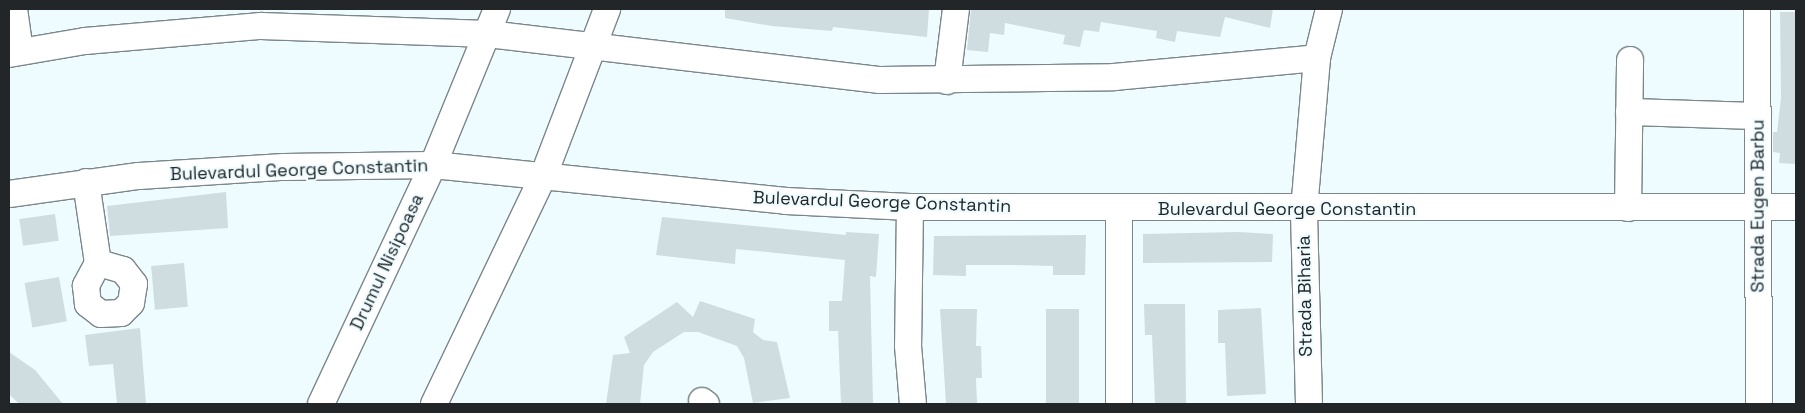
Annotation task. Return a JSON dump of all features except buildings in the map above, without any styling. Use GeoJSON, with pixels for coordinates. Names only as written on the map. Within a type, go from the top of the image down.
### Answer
{"type":"FeatureCollection","features":[{"type":"Feature","properties":{"kind":"street"},"geometry":{"type":"LineString","coordinates":[[14,9],[14,52],[94,40],[261,26],[488,34],[596,46],[806,74],[947,81],[1114,77],[1317,58]]}},
{"type":"Feature","properties":{"kind":"street","name":"Drumul Nisipoasa"},"geometry":{"type":"LineString","coordinates":[[321,404],[433,164],[488,34],[496,9]]}},
{"type":"Feature","properties":{"kind":"street"},"geometry":{"type":"LineString","coordinates":[[434,404],[543,177],[596,46],[607,9]]}},
{"type":"Feature","properties":{"kind":"street"},"geometry":{"type":"LineString","coordinates":[[947,81],[956,9]]}},
{"type":"Feature","properties":{"kind":"street","name":"Strada Biharia"},"geometry":{"type":"LineString","coordinates":[[1309,404],[1304,210],[1317,58],[1329,9]]}},
{"type":"Feature","properties":{"kind":"street","name":"Strada Eugen Barbu"},"geometry":{"type":"LineString","coordinates":[[1757,9],[1759,404]]}},
{"type":"Feature","properties":{"kind":"street"},"geometry":{"type":"LineString","coordinates":[[1628,208],[1630,60]]}},
{"type":"Feature","properties":{"kind":"street"},"geometry":{"type":"LineString","coordinates":[[1629,112],[1758,116]]}},
{"type":"Feature","properties":{"kind":"street","name":"Bulevardul George Constantin"},"geometry":{"type":"LineString","coordinates":[[9,194],[86,182],[284,166],[433,164],[786,201],[910,207],[1304,210],[1796,207]]}},
{"type":"Feature","properties":{"kind":"street"},"geometry":{"type":"LineString","coordinates":[[86,182],[98,263]]}},
{"type":"Feature","properties":{"kind":"street"},"geometry":{"type":"LineString","coordinates":[[910,207],[908,346],[913,404]]}},
{"type":"Feature","properties":{"kind":"street"},"geometry":{"type":"LineString","coordinates":[[1119,208],[1119,404]]}}]}
